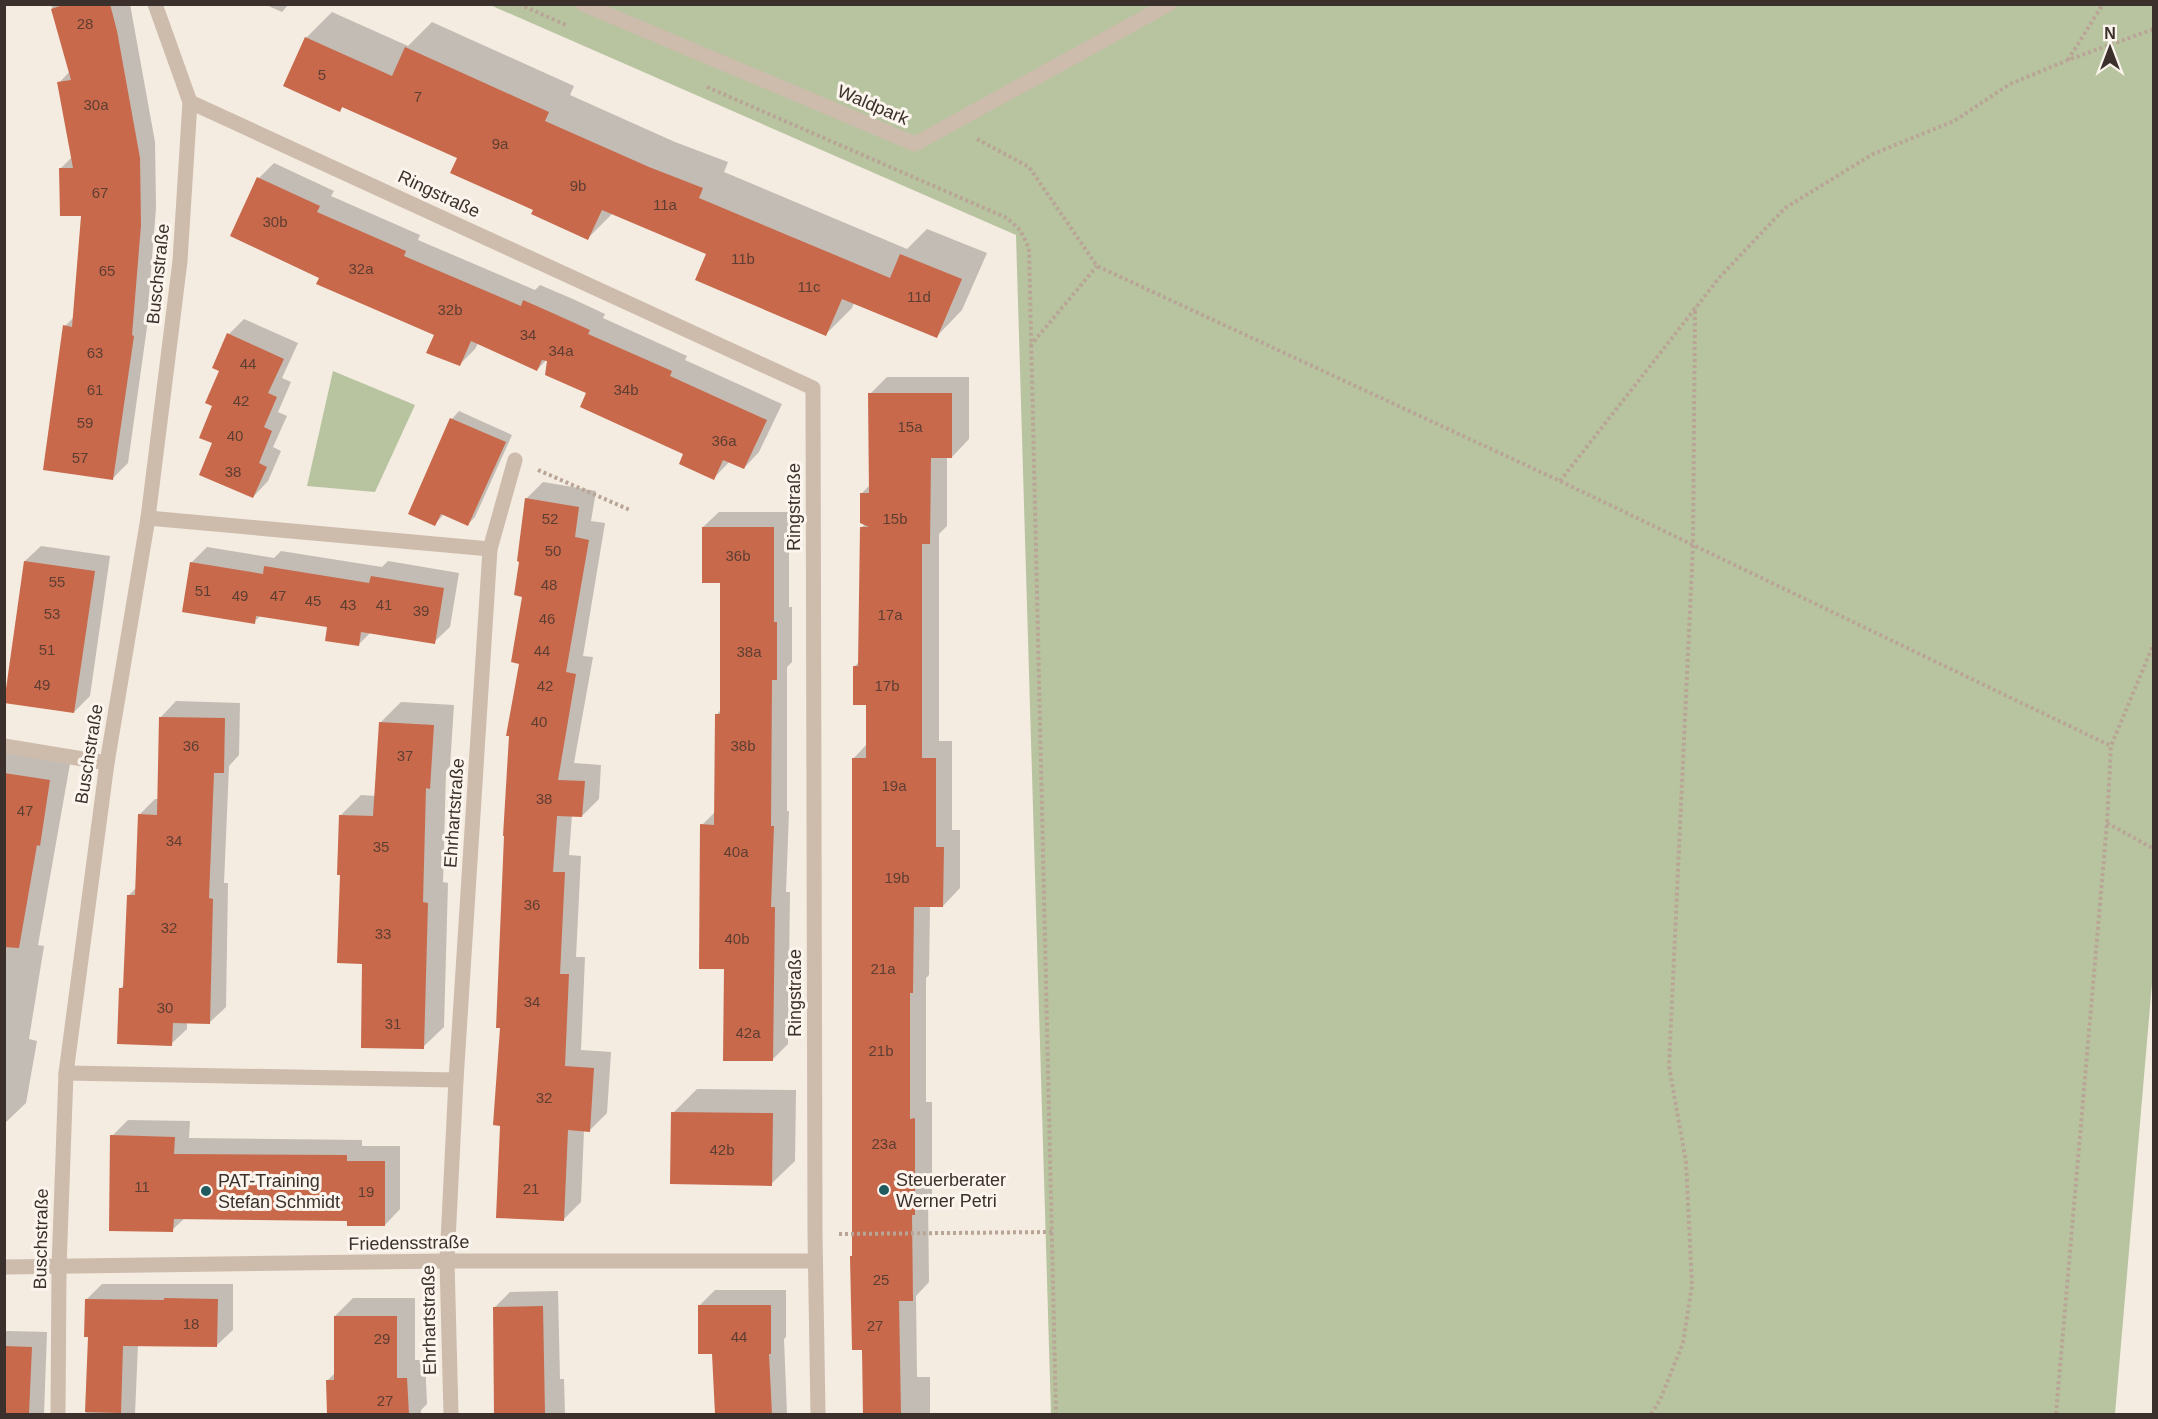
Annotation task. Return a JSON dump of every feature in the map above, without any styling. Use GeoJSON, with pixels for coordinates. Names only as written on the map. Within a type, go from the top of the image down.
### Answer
{"type":"FeatureCollection","features":[{"type":"Feature","properties":{"kind":"street"},"geometry":{"type":"LineString","coordinates":[[155,4],[190,102]]}},
{"type":"Feature","properties":{"kind":"street","name":"Waldpark"},"geometry":{"type":"LineString","coordinates":[[583,4],[915,144],[1169,4]]}},
{"type":"Feature","properties":{"kind":"street","name":"Buschstraße"},"geometry":{"type":"LineString","coordinates":[[58,1414],[59,1268],[66,1073],[106,763],[148,518],[180,261],[190,102]]}},
{"type":"Feature","properties":{"kind":"street","name":"Ringstraße"},"geometry":{"type":"LineString","coordinates":[[190,102],[813,388],[815,1261],[818,1414]]}},
{"type":"Feature","properties":{"kind":"street","name":"Ehrhartstraße"},"geometry":{"type":"LineString","coordinates":[[451,1414],[447,1261],[456,1080],[490,549],[516,460]]}},
{"type":"Feature","properties":{"kind":"street"},"geometry":{"type":"LineString","coordinates":[[148,518],[490,549]]}},
{"type":"Feature","properties":{"kind":"street"},"geometry":{"type":"LineString","coordinates":[[4,746],[106,763]]}},
{"type":"Feature","properties":{"kind":"street"},"geometry":{"type":"LineString","coordinates":[[66,1073],[456,1080]]}},
{"type":"Feature","properties":{"kind":"street","name":"Friedensstraße"},"geometry":{"type":"LineString","coordinates":[[4,1267],[447,1261],[815,1261]]}},
{"type":"Feature","properties":{"kind":"path"},"geometry":{"type":"LineString","coordinates":[[519,4],[574,28]]}},
{"type":"Feature","properties":{"kind":"path"},"geometry":{"type":"LineString","coordinates":[[2068,60],[2103,4]]}},
{"type":"Feature","properties":{"kind":"path"},"geometry":{"type":"LineString","coordinates":[[1560,481],[1695,307],[1785,208],[1874,154],[1954,121],[2010,84],[2154,29]]}},
{"type":"Feature","properties":{"kind":"path"},"geometry":{"type":"LineString","coordinates":[[704,85],[1007,218],[1020,230],[1029,248],[1056,1414]]}},
{"type":"Feature","properties":{"kind":"path"},"geometry":{"type":"LineString","coordinates":[[951,124],[1029,167],[1097,267],[1560,481],[2111,746]]}},
{"type":"Feature","properties":{"kind":"path"},"geometry":{"type":"LineString","coordinates":[[1030,346],[1097,267]]}},
{"type":"Feature","properties":{"kind":"path"},"geometry":{"type":"LineString","coordinates":[[1651,1414],[1660,1400],[1683,1343],[1692,1285],[1686,1162],[1669,1066],[1693,545],[1695,307]]}},
{"type":"Feature","properties":{"kind":"path"},"geometry":{"type":"LineString","coordinates":[[516,460],[630,510]]}},
{"type":"Feature","properties":{"kind":"path"},"geometry":{"type":"LineString","coordinates":[[2056,1414],[2108,823],[2111,746],[2154,643]]}},
{"type":"Feature","properties":{"kind":"path"},"geometry":{"type":"LineString","coordinates":[[2108,823],[2154,849]]}},
{"type":"Feature","properties":{"kind":"path"},"geometry":{"type":"LineString","coordinates":[[815,1234],[1053,1232]]}},
{"type":"Feature","properties":{"kind":"green space"},"geometry":{"type":"Polygon","coordinates":[[[490,5],[2153,5],[2154,960],[2115,1414],[1051,1414],[1016,235],[490,5]]]}},
{"type":"Feature","properties":{"kind":"green space"},"geometry":{"type":"Polygon","coordinates":[[[333,371],[415,405],[375,492],[307,486],[333,371]]]}},
{"type":"Feature","properties":{"kind":"building"},"geometry":{"type":"Polygon","coordinates":[[[66,4],[110,4],[140,158],[141,225],[132,335],[134,336],[113,480],[43,470],[63,325],[72,327],[81,216],[60,216],[59,168],[73,168],[57,82],[71,80],[51,9],[66,4]]]}},
{"type":"Feature","properties":{"kind":"building"},"geometry":{"type":"Polygon","coordinates":[[[305,37],[392,76],[405,47],[549,112],[545,121],[703,188],[699,198],[890,278],[900,254],[962,279],[937,338],[842,299],[826,336],[695,280],[706,254],[602,210],[588,240],[531,214],[533,210],[450,173],[457,158],[342,107],[340,112],[283,86],[305,37]]]}},
{"type":"Feature","properties":{"kind":"building"},"geometry":{"type":"Polygon","coordinates":[[[257,177],[320,206],[317,212],[406,251],[404,256],[521,306],[523,300],[557,315],[590,330],[588,334],[672,371],[670,376],[767,420],[744,469],[723,460],[714,480],[679,464],[683,454],[580,407],[586,393],[545,375],[547,361],[542,360],[537,371],[471,341],[460,366],[426,353],[434,335],[316,284],[319,278],[230,236],[257,177]]]}},
{"type":"Feature","properties":{"kind":"building"},"geometry":{"type":"Polygon","coordinates":[[[227,333],[284,359],[268,393],[277,397],[264,427],[272,431],[259,463],[267,467],[253,498],[199,475],[212,443],[199,438],[212,406],[205,403],[219,371],[212,368],[227,333]]]}},
{"type":"Feature","properties":{"kind":"building"},"geometry":{"type":"Polygon","coordinates":[[[868,393],[952,393],[952,458],[931,458],[930,544],[922,544],[922,758],[936,758],[936,847],[944,847],[943,907],[914,907],[913,993],[910,993],[910,1119],[915,1118],[915,1215],[912,1215],[913,1301],[899,1301],[901,1414],[863,1414],[862,1350],[852,1350],[850,1256],[852,1256],[852,758],[866,758],[866,705],[853,705],[853,666],[858,666],[860,527],[869,527],[860,523],[860,493],[869,493],[868,393]]]}},
{"type":"Feature","properties":{"kind":"building"},"geometry":{"type":"Polygon","coordinates":[[[450,418],[506,442],[468,526],[441,514],[435,526],[408,514],[450,418]]]}},
{"type":"Feature","properties":{"kind":"building"},"geometry":{"type":"Polygon","coordinates":[[[525,498],[579,507],[575,537],[589,540],[566,672],[576,674],[558,780],[585,781],[582,817],[557,816],[553,872],[565,872],[560,974],[569,974],[565,1066],[594,1068],[590,1132],[568,1130],[564,1221],[496,1218],[500,1126],[493,1125],[500,1028],[496,1028],[509,736],[506,736],[519,664],[511,662],[522,597],[514,595],[525,498]]]}},
{"type":"Feature","properties":{"kind":"building"},"geometry":{"type":"Polygon","coordinates":[[[702,527],[774,527],[774,622],[777,622],[777,680],[772,680],[771,826],[774,826],[771,907],[775,907],[773,1061],[723,1061],[724,969],[699,969],[700,824],[714,825],[715,714],[720,714],[720,583],[702,583],[702,527]]]}},
{"type":"Feature","properties":{"kind":"building"},"geometry":{"type":"Polygon","coordinates":[[[24,561],[95,571],[74,713],[4,703],[24,561]]]}},
{"type":"Feature","properties":{"kind":"building"},"geometry":{"type":"Polygon","coordinates":[[[190,562],[263,574],[264,566],[369,583],[371,576],[444,588],[435,644],[361,632],[359,646],[325,641],[327,627],[256,616],[255,624],[182,612],[190,562]]]}},
{"type":"Feature","properties":{"kind":"building"},"geometry":{"type":"Polygon","coordinates":[[[159,717],[225,718],[224,773],[214,773],[209,898],[213,899],[210,1024],[173,1023],[172,1046],[117,1044],[119,988],[123,988],[127,895],[135,895],[138,814],[157,815],[159,717]]]}},
{"type":"Feature","properties":{"kind":"building"},"geometry":{"type":"Polygon","coordinates":[[[379,722],[434,725],[430,789],[426,788],[423,902],[428,903],[424,1049],[361,1048],[362,964],[337,963],[340,875],[337,875],[339,815],[373,816],[379,722]]]}},
{"type":"Feature","properties":{"kind":"building"},"geometry":{"type":"Polygon","coordinates":[[[4,773],[50,780],[40,846],[37,845],[19,948],[4,947],[4,773]]]}},
{"type":"Feature","properties":{"kind":"building"},"geometry":{"type":"Polygon","coordinates":[[[671,1112],[773,1113],[772,1186],[670,1184],[671,1112]]]}},
{"type":"Feature","properties":{"kind":"building"},"geometry":{"type":"Polygon","coordinates":[[[110,1135],[175,1137],[174,1154],[347,1155],[347,1161],[385,1161],[385,1226],[347,1226],[347,1221],[174,1219],[173,1232],[109,1231],[110,1135]]]}},
{"type":"Feature","properties":{"kind":"building"},"geometry":{"type":"Polygon","coordinates":[[[164,1298],[218,1299],[217,1347],[123,1346],[121,1413],[85,1412],[88,1337],[84,1337],[85,1299],[164,1300],[164,1298]]]}},
{"type":"Feature","properties":{"kind":"building"},"geometry":{"type":"Polygon","coordinates":[[[698,1305],[771,1305],[771,1354],[769,1354],[772,1414],[715,1414],[712,1354],[698,1354],[698,1305]]]}},
{"type":"Feature","properties":{"kind":"building"},"geometry":{"type":"Polygon","coordinates":[[[543,1306],[545,1414],[494,1414],[493,1307],[543,1306]]]}},
{"type":"Feature","properties":{"kind":"building"},"geometry":{"type":"Polygon","coordinates":[[[334,1316],[397,1316],[397,1378],[407,1378],[409,1414],[327,1414],[326,1380],[334,1380],[334,1316]]]}},
{"type":"Feature","properties":{"kind":"building"},"geometry":{"type":"Polygon","coordinates":[[[4,1346],[32,1347],[29,1414],[4,1414],[4,1346]]]}},
{"type":"Feature","properties":{"kind":"place","name":"Steuerberater Werner Petri"},"geometry":{"type":"Point","coordinates":[884,1190]}},
{"type":"Feature","properties":{"kind":"place","name":"PAT-Training Stefan Schmidt"},"geometry":{"type":"Point","coordinates":[206,1191]}}]}
